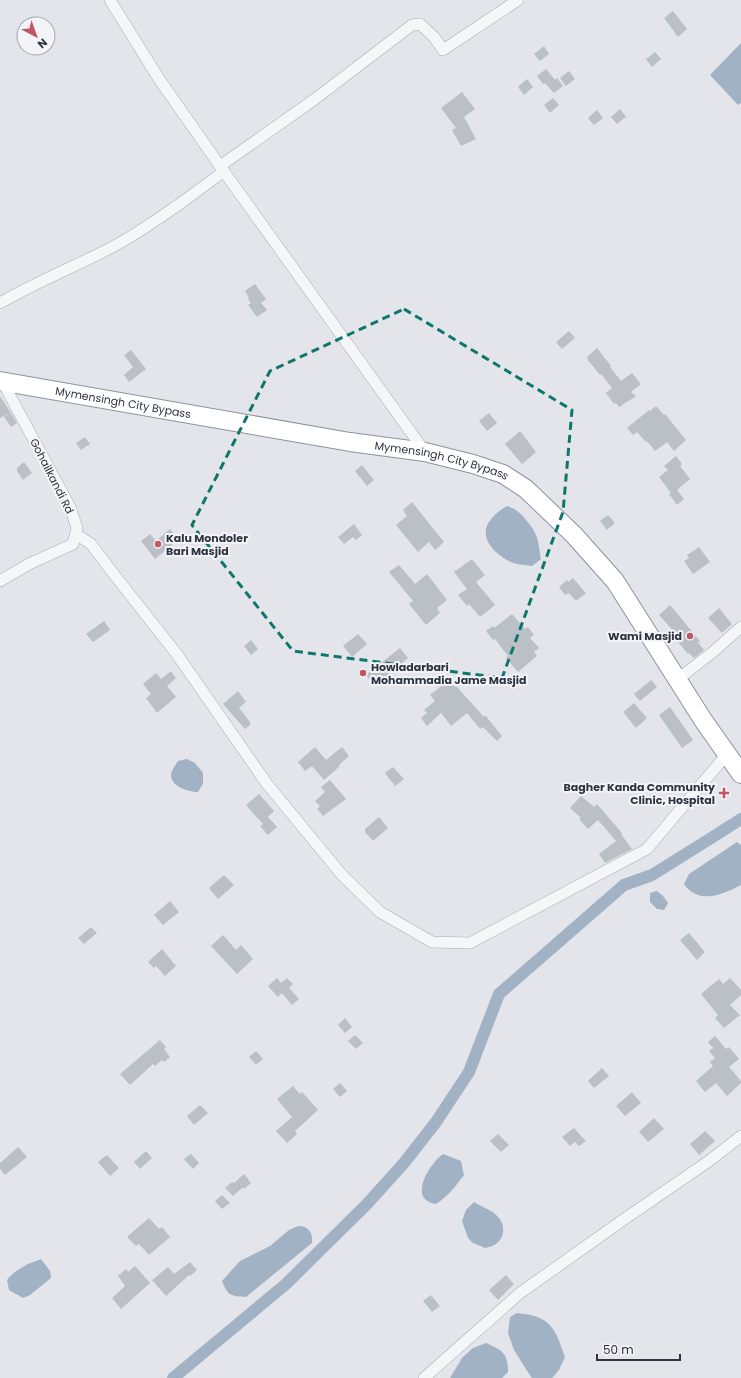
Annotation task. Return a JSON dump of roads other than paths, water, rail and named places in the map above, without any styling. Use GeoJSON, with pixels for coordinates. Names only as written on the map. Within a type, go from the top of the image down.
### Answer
{"type":"FeatureCollection","features":[{"type":"Feature","properties":{"kind":"highway","name":"Mymensingh City Bypass"},"geometry":{"type":"LineString","coordinates":[[1,380],[342,441],[425,452],[473,464],[503,474],[526,489],[574,535],[615,581],[741,774]]}},
{"type":"Feature","properties":{"kind":"street"},"geometry":{"type":"LineString","coordinates":[[110,0],[159,79],[425,452]]}},
{"type":"Feature","properties":{"kind":"street"},"geometry":{"type":"LineString","coordinates":[[0,303],[24,288],[79,264],[119,243],[190,197],[222,169],[412,25],[420,24],[434,37],[443,50],[518,0]]}},
{"type":"Feature","properties":{"kind":"street","name":"Gohailkandi Rd"},"geometry":{"type":"LineString","coordinates":[[1,380],[70,507],[78,528],[76,534]]}},
{"type":"Feature","properties":{"kind":"street"},"geometry":{"type":"LineString","coordinates":[[0,581],[29,564],[73,544],[76,534],[92,544],[116,577],[176,652],[267,784],[342,875],[380,912],[432,942],[470,943],[647,849],[727,754]]}},
{"type":"Feature","properties":{"kind":"street"},"geometry":{"type":"LineString","coordinates":[[678,679],[713,652],[741,627]]}},
{"type":"Feature","properties":{"kind":"street"},"geometry":{"type":"LineString","coordinates":[[424,1378],[520,1293],[709,1161],[741,1136]]}},
{"type":"Feature","properties":{"kind":"water"},"geometry":{"type":"Polygon","coordinates":[[[741,43],[741,103],[738,105],[710,75],[741,43]]]}},
{"type":"Feature","properties":{"kind":"water"},"geometry":{"type":"Polygon","coordinates":[[[507,506],[514,509],[527,521],[536,535],[541,559],[532,566],[511,562],[505,559],[493,549],[486,537],[488,524],[501,509],[507,506]]]}},
{"type":"Feature","properties":{"kind":"water"},"geometry":{"type":"Polygon","coordinates":[[[187,759],[195,763],[203,773],[203,784],[198,792],[182,788],[172,780],[171,776],[173,768],[178,761],[187,759]]]}},
{"type":"Feature","properties":{"kind":"water"},"geometry":{"type":"Polygon","coordinates":[[[737,842],[741,845],[741,885],[719,895],[704,896],[690,890],[684,884],[689,874],[737,842]]]}},
{"type":"Feature","properties":{"kind":"water"},"geometry":{"type":"Polygon","coordinates":[[[657,891],[668,903],[664,910],[657,909],[650,902],[650,893],[657,891]]]}},
{"type":"Feature","properties":{"kind":"water"},"geometry":{"type":"Polygon","coordinates":[[[443,1154],[461,1161],[464,1175],[452,1191],[436,1204],[427,1201],[423,1196],[423,1181],[432,1165],[443,1154]]]}},
{"type":"Feature","properties":{"kind":"water"},"geometry":{"type":"Polygon","coordinates":[[[474,1202],[497,1215],[501,1221],[503,1227],[502,1238],[493,1246],[485,1248],[473,1243],[468,1238],[462,1221],[466,1210],[474,1202]]]}},
{"type":"Feature","properties":{"kind":"water"},"geometry":{"type":"Polygon","coordinates":[[[298,1226],[305,1227],[310,1231],[312,1243],[246,1297],[233,1295],[226,1290],[222,1281],[240,1261],[270,1246],[289,1230],[298,1226]]]}},
{"type":"Feature","properties":{"kind":"water"},"geometry":{"type":"Polygon","coordinates":[[[41,1259],[50,1271],[51,1278],[30,1295],[23,1298],[9,1290],[7,1280],[10,1276],[22,1267],[41,1259]]]}},
{"type":"Feature","properties":{"kind":"water"},"geometry":{"type":"Polygon","coordinates":[[[517,1313],[537,1317],[544,1321],[550,1325],[558,1338],[565,1357],[559,1370],[552,1378],[531,1377],[514,1350],[508,1333],[510,1317],[517,1313]]]}},
{"type":"Feature","properties":{"kind":"water"},"geometry":{"type":"Polygon","coordinates":[[[486,1343],[500,1350],[507,1360],[508,1372],[502,1378],[450,1378],[462,1358],[473,1348],[486,1343]]]}},
{"type":"Feature","properties":{"kind":"waterway"},"geometry":{"type":"LineString","coordinates":[[173,1378],[286,1284],[367,1204],[404,1163],[436,1122],[469,1072],[499,994],[624,885],[652,875],[741,819]]}},
{"type":"Feature","properties":{"kind":"place","name":"Kalu Mondoler Bari Masjid"},"geometry":{"type":"Point","coordinates":[158,544]}},
{"type":"Feature","properties":{"kind":"place","name":"Wami Masjid"},"geometry":{"type":"Point","coordinates":[690,636]}},
{"type":"Feature","properties":{"kind":"place","name":"Howladarbari Mohammadia Jame Masjid"},"geometry":{"type":"Point","coordinates":[363,673]}},
{"type":"Feature","properties":{"kind":"place","name":"Bagher Kanda Community Clinic, Hospital"},"geometry":{"type":"Point","coordinates":[724,793]}}]}
